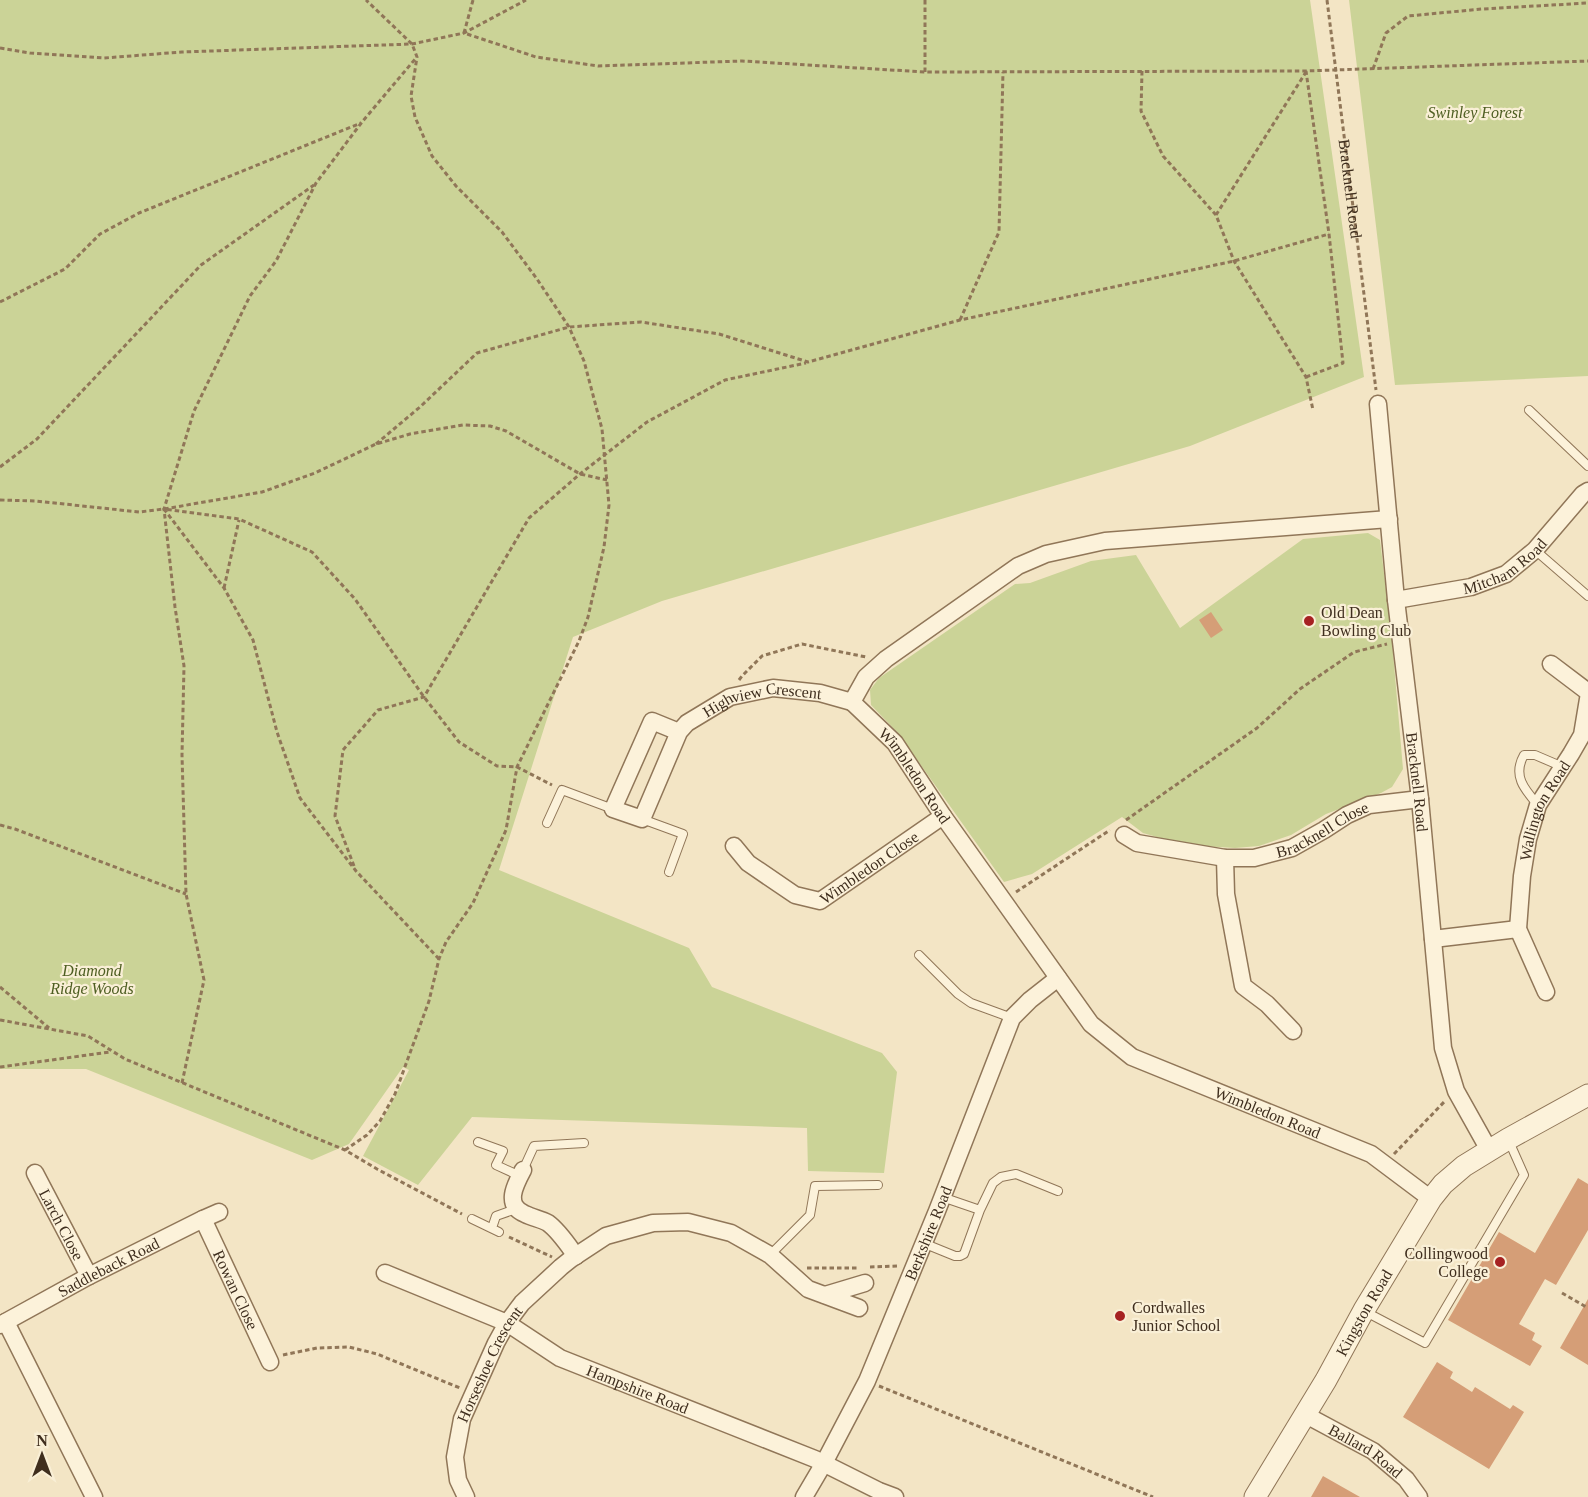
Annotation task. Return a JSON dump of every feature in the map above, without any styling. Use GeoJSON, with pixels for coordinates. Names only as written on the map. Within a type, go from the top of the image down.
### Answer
{"type":"FeatureCollection","features":[{"type":"Feature","properties":{"kind":"street","name":"Bracknell Road"},"geometry":{"type":"LineString","coordinates":[[1378,404],[1396,600],[1420,799],[1443,1048],[1455,1091],[1489,1150]]}},
{"type":"Feature","properties":{"kind":"street","name":"Mitcham Road"},"geometry":{"type":"LineString","coordinates":[[1396,600],[1471,587],[1506,574],[1535,550],[1588,491]]}},
{"type":"Feature","properties":{"kind":"street"},"geometry":{"type":"LineString","coordinates":[[852,702],[866,677],[886,659],[1018,566],[1046,554],[1105,541],[1389,519]]}},
{"type":"Feature","properties":{"kind":"street"},"geometry":{"type":"LineString","coordinates":[[1551,664],[1588,692]]}},
{"type":"Feature","properties":{"kind":"street","name":"Highview Crescent"},"geometry":{"type":"LineString","coordinates":[[642,819],[679,732],[687,723],[730,697],[772,688],[820,693],[852,702]]}},
{"type":"Feature","properties":{"kind":"street","name":"Wallington Road"},"geometry":{"type":"LineString","coordinates":[[1546,992],[1518,929],[1522,876],[1528,839],[1538,806],[1582,735],[1588,699]]}},
{"type":"Feature","properties":{"kind":"street","name":"Wimbledon Road"},"geometry":{"type":"LineString","coordinates":[[852,702],[896,743],[943,816],[1091,1024],[1132,1057],[1371,1154],[1431,1199]]}},
{"type":"Feature","properties":{"kind":"street"},"geometry":{"type":"LineString","coordinates":[[642,819],[613,809],[652,721],[679,732]]}},
{"type":"Feature","properties":{"kind":"street","name":"Bracknell Close"},"geometry":{"type":"LineString","coordinates":[[1123,829],[1137,843],[1225,858],[1254,858],[1292,848],[1347,815],[1369,805],[1420,799]]}},
{"type":"Feature","properties":{"kind":"street","name":"Wimbledon Close"},"geometry":{"type":"LineString","coordinates":[[734,846],[748,863],[795,895],[820,901],[943,816]]}},
{"type":"Feature","properties":{"kind":"street"},"geometry":{"type":"LineString","coordinates":[[1225,858],[1226,894],[1243,986],[1267,1005],[1293,1031]]}},
{"type":"Feature","properties":{"kind":"street"},"geometry":{"type":"LineString","coordinates":[[1433,939],[1518,929]]}},
{"type":"Feature","properties":{"kind":"street","name":"Berkshire Road"},"geometry":{"type":"LineString","coordinates":[[804,1497],[867,1381],[1012,1018],[1030,1000],[1059,978]]}},
{"type":"Feature","properties":{"kind":"street","name":"Kingston Road"},"geometry":{"type":"LineString","coordinates":[[1254,1497],[1326,1380],[1364,1310],[1431,1199],[1443,1184],[1464,1166],[1489,1150],[1588,1095]]}},
{"type":"Feature","properties":{"kind":"street","name":"Larch Close"},"geometry":{"type":"LineString","coordinates":[[35,1173],[89,1276]]}},
{"type":"Feature","properties":{"kind":"street"},"geometry":{"type":"LineString","coordinates":[[521,1173],[513,1196],[516,1209],[546,1221],[576,1256]]}},
{"type":"Feature","properties":{"kind":"street","name":"Saddleback Road"},"geometry":{"type":"LineString","coordinates":[[3,1323],[89,1276],[219,1212]]}},
{"type":"Feature","properties":{"kind":"street","name":"Rowan Close"},"geometry":{"type":"LineString","coordinates":[[202,1219],[270,1362]]}},
{"type":"Feature","properties":{"kind":"street","name":"Horseshoe Crescent"},"geometry":{"type":"LineString","coordinates":[[466,1497],[458,1480],[455,1457],[462,1419],[507,1323],[522,1303],[561,1267],[606,1236],[652,1223],[688,1222],[731,1233],[770,1255],[808,1288],[859,1308]]}},
{"type":"Feature","properties":{"kind":"street","name":"Hampshire Road"},"geometry":{"type":"LineString","coordinates":[[385,1274],[507,1323],[560,1359],[824,1463],[895,1497]]}},
{"type":"Feature","properties":{"kind":"street"},"geometry":{"type":"LineString","coordinates":[[825,1295],[865,1283]]}},
{"type":"Feature","properties":{"kind":"street"},"geometry":{"type":"LineString","coordinates":[[3,1323],[94,1497]]}},
{"type":"Feature","properties":{"kind":"street","name":"Ballard Road"},"geometry":{"type":"LineString","coordinates":[[1304,1414],[1373,1451],[1406,1479],[1419,1497]]}},
{"type":"Feature","properties":{"kind":"lane"},"geometry":{"type":"LineString","coordinates":[[1529,411],[1588,466]]}},
{"type":"Feature","properties":{"kind":"lane"},"geometry":{"type":"LineString","coordinates":[[1535,550],[1588,596]]}},
{"type":"Feature","properties":{"kind":"lane"},"geometry":{"type":"LineString","coordinates":[[1538,806],[1524,790],[1519,775],[1520,762],[1524,755],[1535,755],[1563,767]]}},
{"type":"Feature","properties":{"kind":"lane"},"geometry":{"type":"LineString","coordinates":[[547,823],[562,790],[613,809]]}},
{"type":"Feature","properties":{"kind":"lane"},"geometry":{"type":"LineString","coordinates":[[642,819],[683,834],[669,872]]}},
{"type":"Feature","properties":{"kind":"lane"},"geometry":{"type":"LineString","coordinates":[[919,955],[958,994],[971,1003],[1012,1018]]}},
{"type":"Feature","properties":{"kind":"lane"},"geometry":{"type":"LineString","coordinates":[[1364,1310],[1425,1343],[1524,1175],[1508,1139]]}},
{"type":"Feature","properties":{"kind":"lane"},"geometry":{"type":"LineString","coordinates":[[478,1142],[502,1151],[496,1165],[521,1173],[534,1146],[584,1143]]}},
{"type":"Feature","properties":{"kind":"lane"},"geometry":{"type":"LineString","coordinates":[[923,1243],[955,1256],[964,1254],[980,1210],[993,1183],[1000,1177],[1016,1174],[1058,1191]]}},
{"type":"Feature","properties":{"kind":"lane"},"geometry":{"type":"LineString","coordinates":[[770,1255],[810,1215],[815,1186],[878,1185]]}},
{"type":"Feature","properties":{"kind":"lane"},"geometry":{"type":"LineString","coordinates":[[942,1197],[980,1210]]}},
{"type":"Feature","properties":{"kind":"lane"},"geometry":{"type":"LineString","coordinates":[[472,1219],[495,1230],[496,1216],[516,1209]]}},
{"type":"Feature","properties":{"kind":"path"},"geometry":{"type":"LineString","coordinates":[[345,1150],[367,1135],[380,1121],[395,1094],[429,1001],[439,959],[446,942],[473,903],[506,830],[517,767],[579,641],[588,616],[604,547],[609,505],[602,429],[584,361],[568,327],[537,279],[502,232],[456,186],[432,156],[415,117],[411,96],[417,57],[412,44],[366,0]]}},
{"type":"Feature","properties":{"kind":"path"},"geometry":{"type":"LineString","coordinates":[[464,33],[473,0]]}},
{"type":"Feature","properties":{"kind":"path"},"geometry":{"type":"LineString","coordinates":[[0,48],[30,53],[104,58],[182,52],[412,44],[464,33],[526,0]]}},
{"type":"Feature","properties":{"kind":"path"},"geometry":{"type":"LineString","coordinates":[[925,0],[925,72]]}},
{"type":"Feature","properties":{"kind":"path","name":"Bracknell Road"},"geometry":{"type":"LineString","coordinates":[[1327,0],[1375,378]]}},
{"type":"Feature","properties":{"kind":"path"},"geometry":{"type":"LineString","coordinates":[[1373,69],[1386,33],[1408,16],[1588,3]]}},
{"type":"Feature","properties":{"kind":"path"},"geometry":{"type":"LineString","coordinates":[[464,33],[536,57],[598,66],[742,61],[925,72],[1306,71],[1588,61]]}},
{"type":"Feature","properties":{"kind":"path"},"geometry":{"type":"LineString","coordinates":[[182,1083],[204,980],[186,894],[182,755],[184,666],[164,509],[194,411],[250,296],[276,261],[316,183],[362,122],[417,57]]}},
{"type":"Feature","properties":{"kind":"path"},"geometry":{"type":"LineString","coordinates":[[1142,71],[1141,111],[1163,156],[1216,216],[1234,261],[1306,376],[1313,410]]}},
{"type":"Feature","properties":{"kind":"path"},"geometry":{"type":"LineString","coordinates":[[1216,216],[1306,71]]}},
{"type":"Feature","properties":{"kind":"path"},"geometry":{"type":"LineString","coordinates":[[1306,71],[1329,234],[1343,363],[1306,376]]}},
{"type":"Feature","properties":{"kind":"path"},"geometry":{"type":"LineString","coordinates":[[960,320],[999,232],[1003,72]]}},
{"type":"Feature","properties":{"kind":"path"},"geometry":{"type":"LineString","coordinates":[[0,302],[65,269],[99,234],[139,213],[362,122]]}},
{"type":"Feature","properties":{"kind":"path"},"geometry":{"type":"LineString","coordinates":[[0,467],[37,439],[201,265],[316,183]]}},
{"type":"Feature","properties":{"kind":"path"},"geometry":{"type":"LineString","coordinates":[[356,871],[335,816],[343,750],[378,710],[424,697],[528,518],[647,422],[725,380],[808,362],[960,320],[1234,261],[1329,234]]}},
{"type":"Feature","properties":{"kind":"path"},"geometry":{"type":"LineString","coordinates":[[376,444],[420,407],[477,353],[568,327],[640,322],[719,334],[808,362]]}},
{"type":"Feature","properties":{"kind":"path"},"geometry":{"type":"LineString","coordinates":[[0,500],[36,501],[139,512],[164,509],[262,492],[315,473],[376,444],[410,434],[464,425],[490,426],[506,431],[580,474],[607,480]]}},
{"type":"Feature","properties":{"kind":"path"},"geometry":{"type":"LineString","coordinates":[[164,509],[239,519],[312,552],[355,599],[424,697],[459,742],[497,766],[517,767],[562,790]]}},
{"type":"Feature","properties":{"kind":"path"},"geometry":{"type":"LineString","coordinates":[[164,509],[224,588],[253,640],[277,732],[300,798],[356,871],[439,959]]}},
{"type":"Feature","properties":{"kind":"path"},"geometry":{"type":"LineString","coordinates":[[224,588],[239,519]]}},
{"type":"Feature","properties":{"kind":"path"},"geometry":{"type":"LineString","coordinates":[[1004,900],[1112,829],[1123,829],[1257,729],[1300,689],[1354,652],[1401,642]]}},
{"type":"Feature","properties":{"kind":"path"},"geometry":{"type":"LineString","coordinates":[[730,697],[741,676],[762,656],[802,644],[856,656],[886,659]]}},
{"type":"Feature","properties":{"kind":"path"},"geometry":{"type":"LineString","coordinates":[[0,825],[186,894]]}},
{"type":"Feature","properties":{"kind":"path"},"geometry":{"type":"LineString","coordinates":[[0,987],[50,1029]]}},
{"type":"Feature","properties":{"kind":"path"},"geometry":{"type":"LineString","coordinates":[[0,1020],[88,1036],[125,1059],[345,1150],[472,1219]]}},
{"type":"Feature","properties":{"kind":"path"},"geometry":{"type":"LineString","coordinates":[[0,1067],[112,1052]]}},
{"type":"Feature","properties":{"kind":"path"},"geometry":{"type":"LineString","coordinates":[[1384,1164],[1455,1091]]}},
{"type":"Feature","properties":{"kind":"path"},"geometry":{"type":"LineString","coordinates":[[495,1230],[556,1259],[561,1267]]}},
{"type":"Feature","properties":{"kind":"path"},"geometry":{"type":"LineString","coordinates":[[784,1268],[900,1266]]}},
{"type":"Feature","properties":{"kind":"path"},"geometry":{"type":"LineString","coordinates":[[1562,1293],[1588,1308]]}},
{"type":"Feature","properties":{"kind":"path"},"geometry":{"type":"LineString","coordinates":[[270,1362],[283,1355],[317,1348],[349,1347],[377,1354],[473,1393]]}},
{"type":"Feature","properties":{"kind":"path"},"geometry":{"type":"LineString","coordinates":[[867,1381],[1153,1497]]}},
{"type":"Feature","properties":{"kind":"green space","name":"Diamond Ridge Woods"},"geometry":{"type":"Polygon","coordinates":[[[0,0],[1310,0],[1364,377],[1190,446],[662,601],[573,637],[499,870],[689,948],[712,987],[882,1053],[897,1072],[884,1173],[808,1171],[807,1128],[472,1117],[418,1185],[363,1156],[409,1070],[403,1067],[349,1144],[312,1160],[86,1069],[0,1069],[0,0]]]}},
{"type":"Feature","properties":{"kind":"green space","name":"Swinley Forest"},"geometry":{"type":"Polygon","coordinates":[[[1349,0],[1588,0],[1588,376],[1395,385],[1349,0]]]}},
{"type":"Feature","properties":{"kind":"green space"},"geometry":{"type":"Polygon","coordinates":[[[1368,533],[1380,540],[1392,641],[1403,769],[1392,787],[1326,814],[1291,835],[1259,846],[1235,848],[1185,845],[1143,833],[1122,817],[1032,874],[1004,882],[898,733],[871,705],[870,690],[879,678],[1015,584],[1030,583],[1091,561],[1136,555],[1180,628],[1303,539],[1368,533]]]}},
{"type":"Feature","properties":{"kind":"building"},"geometry":{"type":"Polygon","coordinates":[[[1211,612],[1223,630],[1211,638],[1199,620],[1211,612]]]}},
{"type":"Feature","properties":{"kind":"building"},"geometry":{"type":"Polygon","coordinates":[[[1578,1178],[1588,1184],[1588,1230],[1556,1285],[1545,1279],[1519,1324],[1535,1333],[1532,1340],[1542,1346],[1530,1366],[1448,1320],[1499,1232],[1535,1253],[1578,1178]]]}},
{"type":"Feature","properties":{"kind":"building"},"geometry":{"type":"Polygon","coordinates":[[[1588,1299],[1588,1365],[1560,1348],[1588,1299]]]}},
{"type":"Feature","properties":{"kind":"building"},"geometry":{"type":"Polygon","coordinates":[[[1437,1362],[1453,1372],[1450,1378],[1472,1392],[1475,1387],[1510,1409],[1513,1405],[1524,1412],[1489,1469],[1403,1417],[1437,1362]]]}},
{"type":"Feature","properties":{"kind":"building"},"geometry":{"type":"Polygon","coordinates":[[[1323,1476],[1360,1497],[1311,1497],[1323,1476]]]}},
{"type":"Feature","properties":{"kind":"place","name":"Old Dean Bowling Club"},"geometry":{"type":"Point","coordinates":[1309,621]}},
{"type":"Feature","properties":{"kind":"place","name":"Collingwood College"},"geometry":{"type":"Point","coordinates":[1500,1262]}},
{"type":"Feature","properties":{"kind":"place","name":"Cordwalles Junior School"},"geometry":{"type":"Point","coordinates":[1120,1316]}}]}
